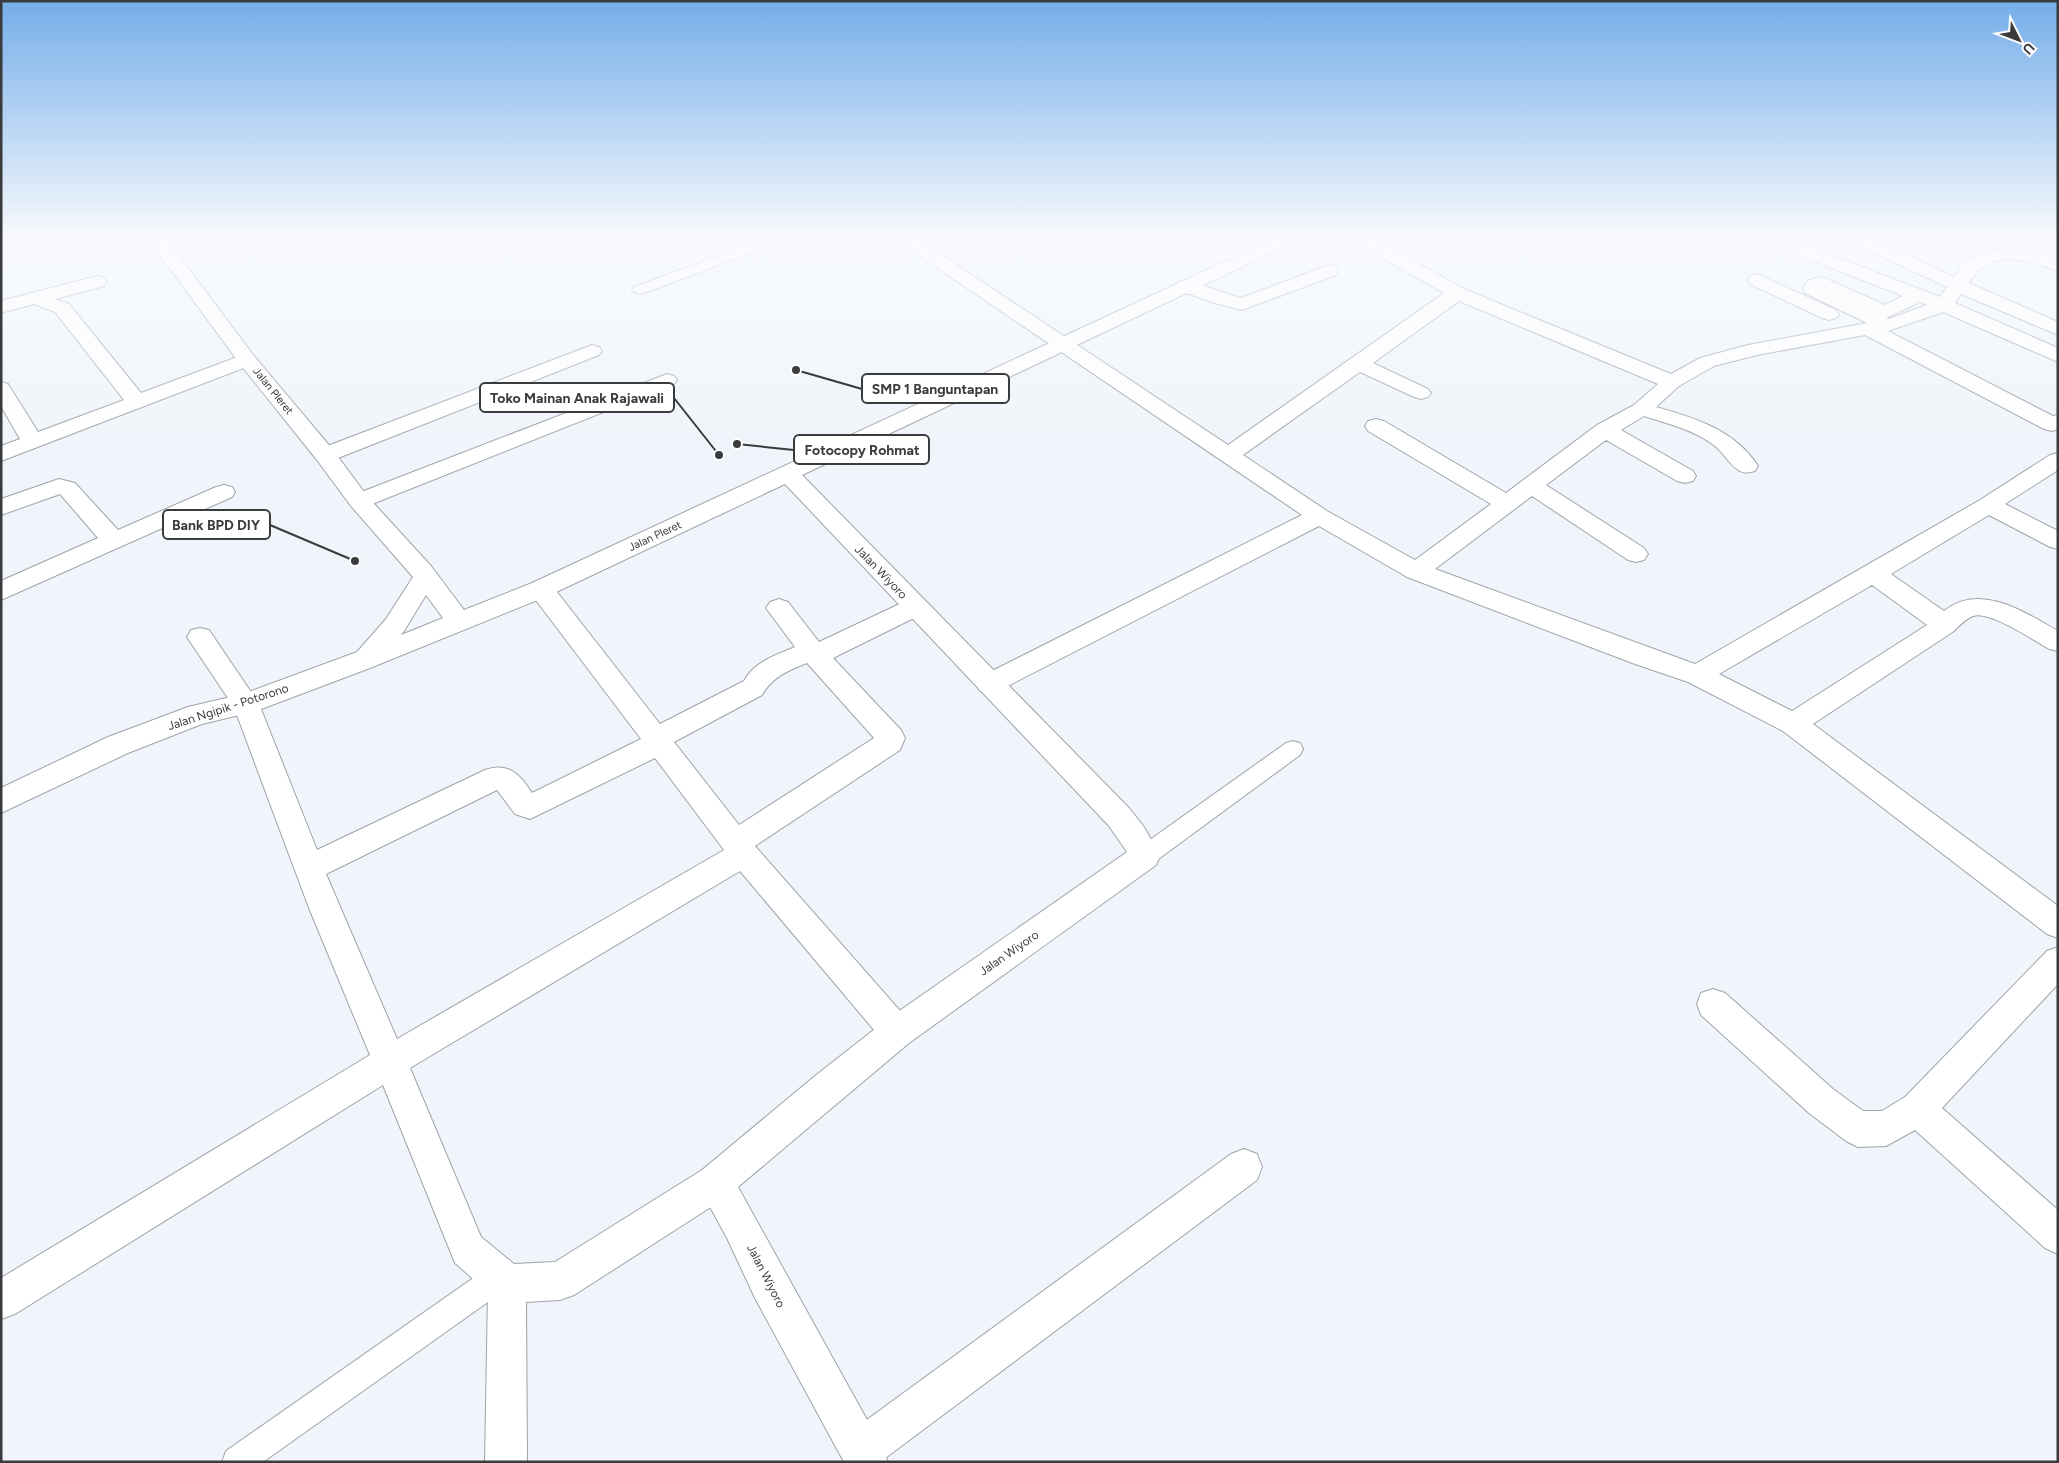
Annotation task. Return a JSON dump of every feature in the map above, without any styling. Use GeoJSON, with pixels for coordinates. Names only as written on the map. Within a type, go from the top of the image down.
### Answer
{"type":"FeatureCollection","features":[{"type":"Feature","properties":{"kind":"street"},"geometry":{"type":"LineString","coordinates":[[1,307],[13,304]]}},
{"type":"Feature","properties":{"kind":"street"},"geometry":{"type":"LineString","coordinates":[[52,304],[62,308],[138,402]]}},
{"type":"Feature","properties":{"kind":"street","name":"Jalan Pleret"},"geometry":{"type":"LineString","coordinates":[[206,304],[247,360],[359,501],[425,577],[458,621],[541,589],[1146,304]]}},
{"type":"Feature","properties":{"kind":"street"},"geometry":{"type":"LineString","coordinates":[[1003,304],[1226,455],[1320,516],[1416,571],[1644,657],[1697,674],[1793,724],[2058,924]]}},
{"type":"Feature","properties":{"kind":"street"},"geometry":{"type":"LineString","coordinates":[[1226,455],[1267,429],[1441,304]]}},
{"type":"Feature","properties":{"kind":"street"},"geometry":{"type":"LineString","coordinates":[[1484,304],[1672,382]]}},
{"type":"Feature","properties":{"kind":"street"},"geometry":{"type":"LineString","coordinates":[[1771,310],[1780,304]]}},
{"type":"Feature","properties":{"kind":"street"},"geometry":{"type":"LineString","coordinates":[[1814,304],[1872,328]]}},
{"type":"Feature","properties":{"kind":"street"},"geometry":{"type":"LineString","coordinates":[[1835,304],[1872,328],[2052,424],[2058,421]]}},
{"type":"Feature","properties":{"kind":"street"},"geometry":{"type":"LineString","coordinates":[[1868,304],[1885,312],[1902,304]]}},
{"type":"Feature","properties":{"kind":"street"},"geometry":{"type":"LineString","coordinates":[[2001,304],[2058,329]]}},
{"type":"Feature","properties":{"kind":"street"},"geometry":{"type":"LineString","coordinates":[[1416,571],[1605,430],[1642,409],[1672,382],[1707,362],[1728,356],[1872,328],[1944,305],[2058,356]]}},
{"type":"Feature","properties":{"kind":"street"},"geometry":{"type":"LineString","coordinates":[[325,456],[592,351]]}},
{"type":"Feature","properties":{"kind":"street"},"geometry":{"type":"LineString","coordinates":[[1,454],[247,360]]}},
{"type":"Feature","properties":{"kind":"street"},"geometry":{"type":"LineString","coordinates":[[1359,364],[1421,393]]}},
{"type":"Feature","properties":{"kind":"street"},"geometry":{"type":"LineString","coordinates":[[359,501],[668,380]]}},
{"type":"Feature","properties":{"kind":"street"},"geometry":{"type":"LineString","coordinates":[[1,388],[33,442]]}},
{"type":"Feature","properties":{"kind":"street"},"geometry":{"type":"LineString","coordinates":[[1642,409],[1706,431],[1723,441],[1748,466]]}},
{"type":"Feature","properties":{"kind":"street"},"geometry":{"type":"LineString","coordinates":[[1376,426],[1506,503]]}},
{"type":"Feature","properties":{"kind":"street"},"geometry":{"type":"LineString","coordinates":[[1605,430],[1685,476]]}},
{"type":"Feature","properties":{"kind":"street"},"geometry":{"type":"LineString","coordinates":[[1697,674],[1988,505],[2058,460]]}},
{"type":"Feature","properties":{"kind":"street","name":"Jalan Wiyoro"},"geometry":{"type":"LineString","coordinates":[[788,473],[1119,817],[1134,836],[1145,856],[897,1032],[827,1088],[715,1183],[864,1456]]}},
{"type":"Feature","properties":{"kind":"street"},"geometry":{"type":"LineString","coordinates":[[1531,485],[1636,554]]}},
{"type":"Feature","properties":{"kind":"street"},"geometry":{"type":"LineString","coordinates":[[1,508],[59,486],[67,488],[114,541]]}},
{"type":"Feature","properties":{"kind":"street"},"geometry":{"type":"LineString","coordinates":[[1,592],[224,492]]}},
{"type":"Feature","properties":{"kind":"street"},"geometry":{"type":"LineString","coordinates":[[1988,505],[2056,537]]}},
{"type":"Feature","properties":{"kind":"street"},"geometry":{"type":"LineString","coordinates":[[989,684],[1320,516]]}},
{"type":"Feature","properties":{"kind":"street"},"geometry":{"type":"LineString","coordinates":[[1873,573],[1945,625]]}},
{"type":"Feature","properties":{"kind":"street"},"geometry":{"type":"LineString","coordinates":[[361,662],[395,624],[425,577]]}},
{"type":"Feature","properties":{"kind":"street"},"geometry":{"type":"LineString","coordinates":[[541,589],[740,848],[897,1032]]}},
{"type":"Feature","properties":{"kind":"street"},"geometry":{"type":"LineString","coordinates":[[1793,724],[1945,625],[1963,610],[1972,606],[1985,606],[2053,634]]}},
{"type":"Feature","properties":{"kind":"street"},"geometry":{"type":"LineString","coordinates":[[309,868],[495,778],[502,777],[507,780],[525,806],[530,807],[658,741],[753,688],[756,680],[764,673],[915,607]]}},
{"type":"Feature","properties":{"kind":"street"},"geometry":{"type":"LineString","coordinates":[[1,1300],[740,848],[890,742],[891,738],[813,652],[779,608]]}},
{"type":"Feature","properties":{"kind":"street","name":"Jalan Ngipik - Potorono"},"geometry":{"type":"LineString","coordinates":[[1,801],[118,745],[198,714],[246,704],[361,662],[458,621]]}},
{"type":"Feature","properties":{"kind":"street"},"geometry":{"type":"LineString","coordinates":[[200,638],[246,704],[309,868],[468,1250],[503,1281],[560,1281],[715,1183]]}},
{"type":"Feature","properties":{"kind":"street"},"geometry":{"type":"LineString","coordinates":[[1713,1004],[1822,1101],[1858,1129],[1886,1128],[1917,1109],[2058,961]]}},
{"type":"Feature","properties":{"kind":"street"},"geometry":{"type":"LineString","coordinates":[[1917,1109],[2058,1234]]}},
{"type":"Feature","properties":{"kind":"street"},"geometry":{"type":"LineString","coordinates":[[864,1456],[1244,1167]]}},
{"type":"Feature","properties":{"kind":"street"},"geometry":{"type":"LineString","coordinates":[[503,1281],[506,1462]]}},
{"type":"Feature","properties":{"kind":"lane"},"geometry":{"type":"LineString","coordinates":[[1145,856],[1212,806],[1294,749]]}},
{"type":"Feature","properties":{"kind":"lane"},"geometry":{"type":"LineString","coordinates":[[237,1462],[503,1281]]}},
{"type":"Feature","properties":{"kind":"place","name":"SMP 1 Banguntapan"},"geometry":{"type":"Point","coordinates":[796,370]}},
{"type":"Feature","properties":{"kind":"place","name":"Fotocopy Rohmat"},"geometry":{"type":"Point","coordinates":[737,444]}},
{"type":"Feature","properties":{"kind":"place","name":"Toko Mainan Anak Rajawali"},"geometry":{"type":"Point","coordinates":[719,455]}},
{"type":"Feature","properties":{"kind":"place","name":"Bank BPD DIY"},"geometry":{"type":"Point","coordinates":[355,561]}}]}
